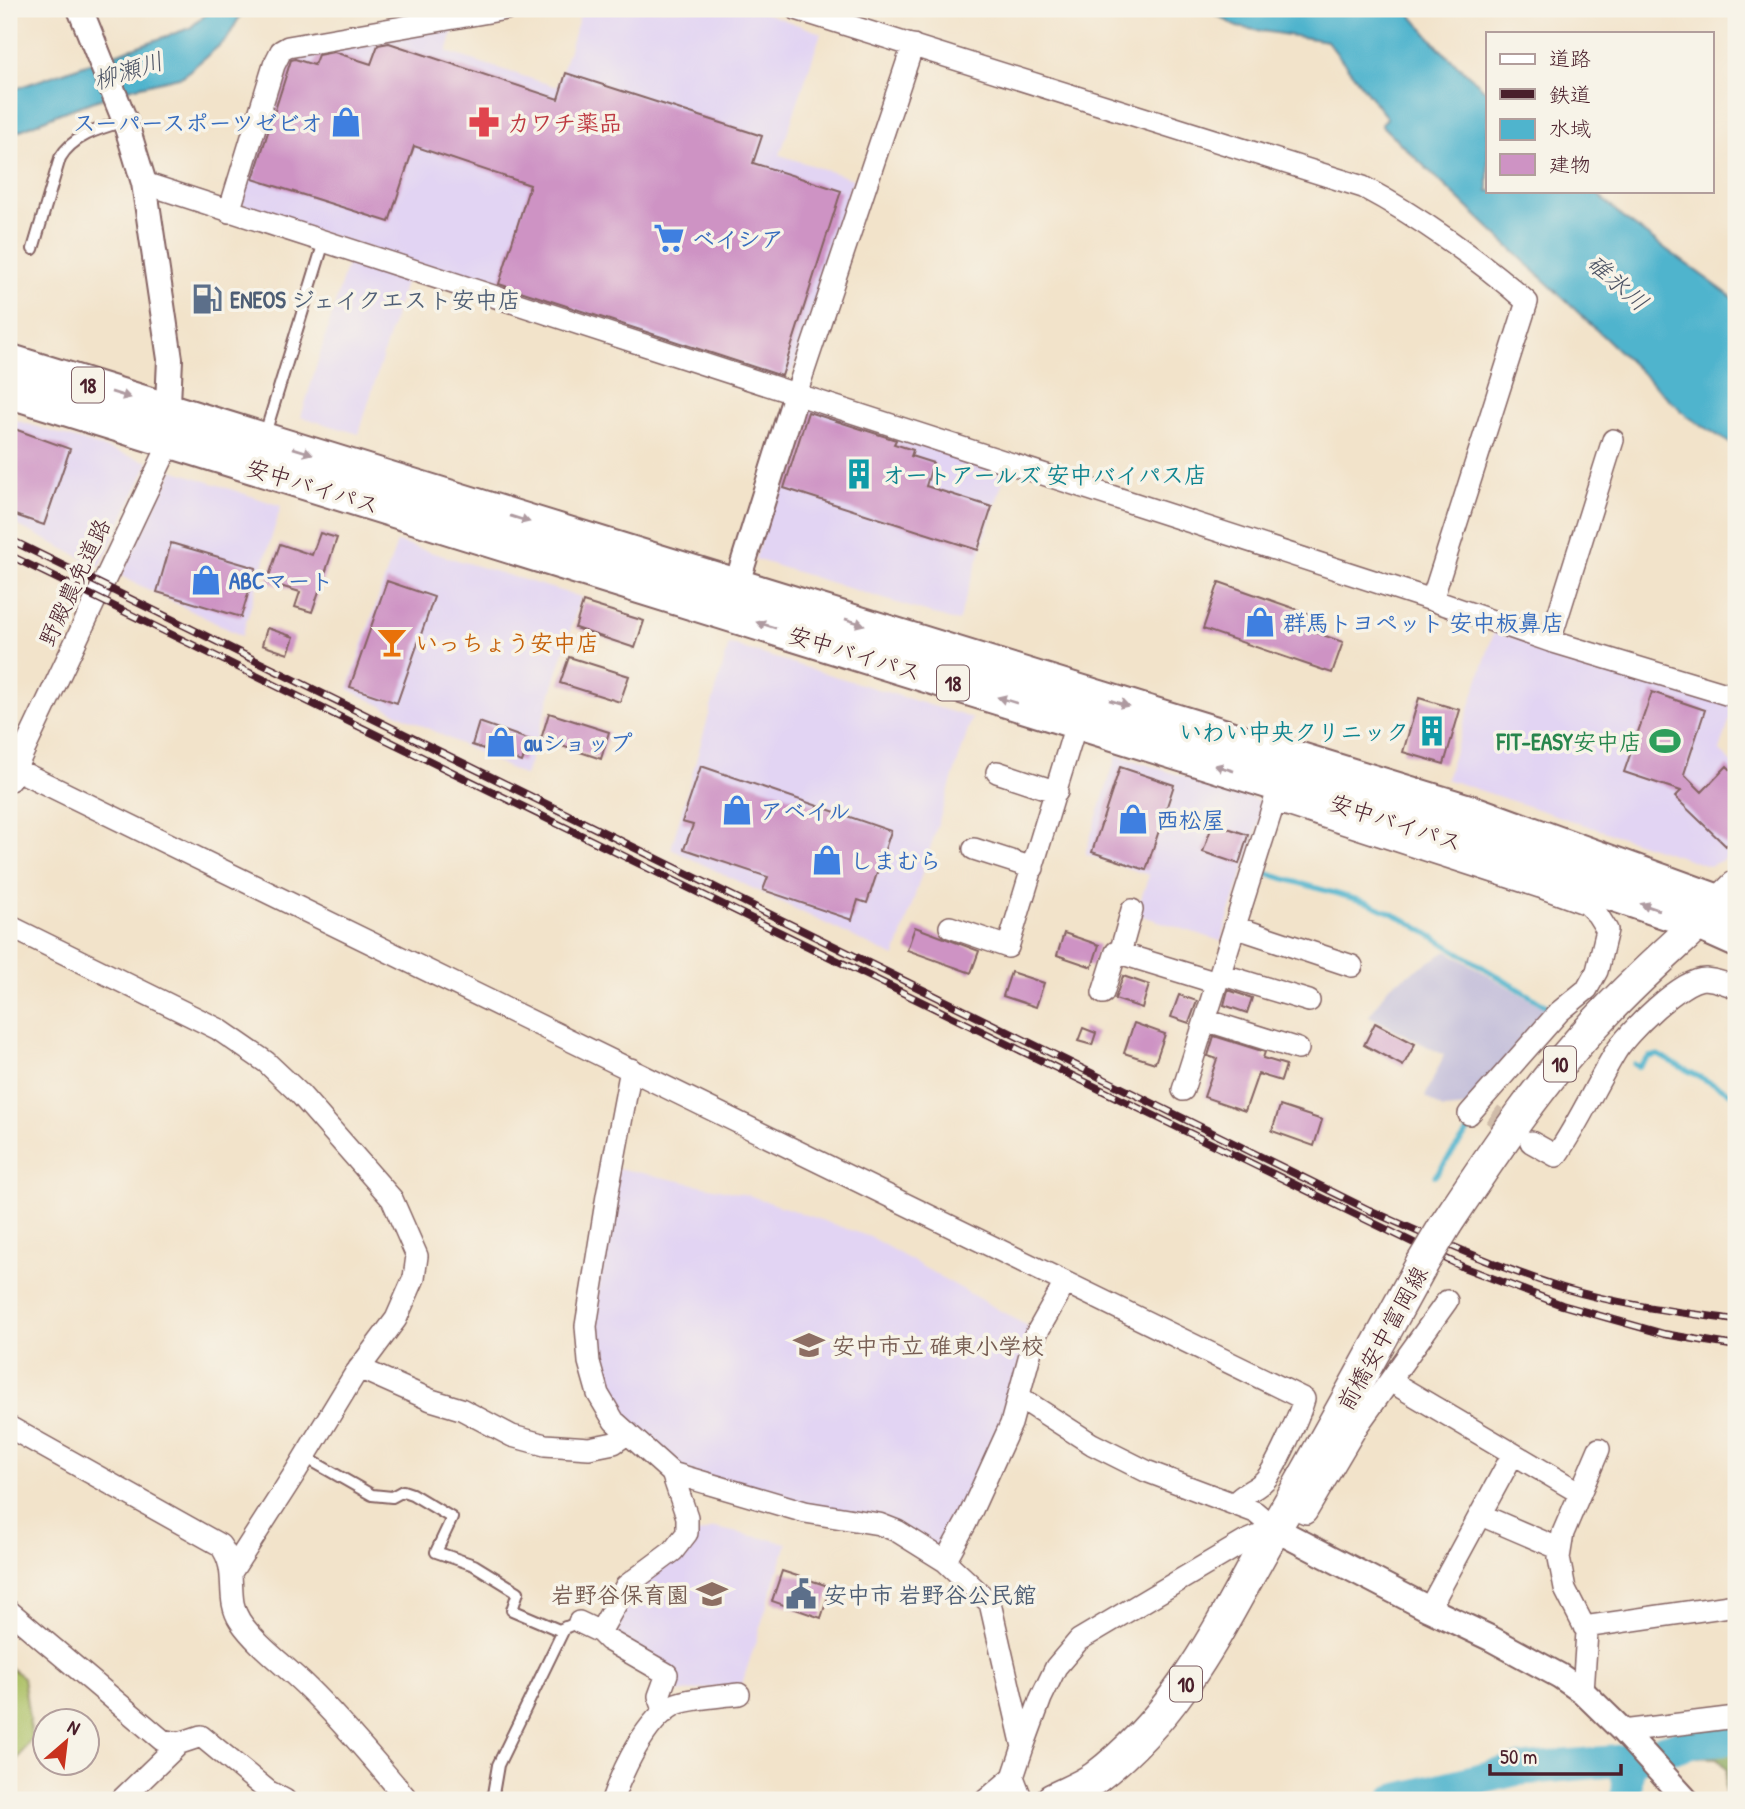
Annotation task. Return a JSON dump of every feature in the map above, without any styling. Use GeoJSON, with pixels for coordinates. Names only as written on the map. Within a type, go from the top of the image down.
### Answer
{"type":"FeatureCollection","features":[{"type":"Feature","properties":{"kind":"highway","name":"安中バイパス"},"geometry":{"type":"LineString","coordinates":[[9,360],[167,425],[1081,707],[1431,832],[1569,888],[1723,905]]}},
{"type":"Feature","properties":{"kind":"highway","name":"安中バイパス"},"geometry":{"type":"LineString","coordinates":[[9,391],[167,425],[264,439],[732,599]]}},
{"type":"Feature","properties":{"kind":"highway","name":"安中バイパス"},"geometry":{"type":"LineString","coordinates":[[1281,780],[1477,814],[1723,905],[1736,940]]}},
{"type":"Feature","properties":{"kind":"main road","name":"前橋安中富岡線"},"geometry":{"type":"LineString","coordinates":[[1052,1800],[1093,1779],[1133,1745],[1183,1688],[1223,1623],[1422,1264],[1500,1142],[1562,1062],[1606,1012],[1723,905]]}},
{"type":"Feature","properties":{"kind":"street"},"geometry":{"type":"LineString","coordinates":[[80,9],[124,118],[144,183],[170,359],[167,425]]}},
{"type":"Feature","properties":{"kind":"street"},"geometry":{"type":"LineString","coordinates":[[229,212],[274,65],[281,51],[288,47],[506,9]]}},
{"type":"Feature","properties":{"kind":"street"},"geometry":{"type":"LineString","coordinates":[[796,9],[1363,187],[1388,200],[1498,276],[1527,302],[1432,600]]}},
{"type":"Feature","properties":{"kind":"street"},"geometry":{"type":"LineString","coordinates":[[732,599],[796,394],[913,45]]}},
{"type":"Feature","properties":{"kind":"street"},"geometry":{"type":"LineString","coordinates":[[144,183],[1432,600],[1550,641],[1736,698]]}},
{"type":"Feature","properties":{"kind":"street","name":"野殿農免道路"},"geometry":{"type":"LineString","coordinates":[[11,772],[164,455],[167,425]]}},
{"type":"Feature","properties":{"kind":"street"},"geometry":{"type":"LineString","coordinates":[[1550,641],[1613,440]]}},
{"type":"Feature","properties":{"kind":"street"},"geometry":{"type":"LineString","coordinates":[[950,927],[1009,947],[1081,707]]}},
{"type":"Feature","properties":{"kind":"street"},"geometry":{"type":"LineString","coordinates":[[11,772],[631,1069],[1304,1399],[1300,1413],[1265,1480],[1241,1495],[1234,1504]]}},
{"type":"Feature","properties":{"kind":"street"},"geometry":{"type":"LineString","coordinates":[[997,772],[1057,792]]}},
{"type":"Feature","properties":{"kind":"street"},"geometry":{"type":"LineString","coordinates":[[1183,1090],[1281,780]]}},
{"type":"Feature","properties":{"kind":"street"},"geometry":{"type":"LineString","coordinates":[[974,849],[1033,868]]}},
{"type":"Feature","properties":{"kind":"street"},"geometry":{"type":"LineString","coordinates":[[1479,1111],[1559,1012],[1587,989],[1597,971],[1607,930],[1597,914],[1569,888]]}},
{"type":"Feature","properties":{"kind":"street"},"geometry":{"type":"LineString","coordinates":[[1120,953],[1132,910]]}},
{"type":"Feature","properties":{"kind":"street"},"geometry":{"type":"LineString","coordinates":[[9,926],[218,1029],[266,1062],[300,1094],[392,1199],[417,1256],[414,1278],[396,1319],[359,1368],[232,1571]]}},
{"type":"Feature","properties":{"kind":"street"},"geometry":{"type":"LineString","coordinates":[[1235,927],[1352,966]]}},
{"type":"Feature","properties":{"kind":"street"},"geometry":{"type":"LineString","coordinates":[[1103,993],[1116,952],[1309,1001]]}},
{"type":"Feature","properties":{"kind":"street"},"geometry":{"type":"LineString","coordinates":[[1531,1142],[1556,1156],[1577,1127],[1616,1051],[1632,1032],[1675,993],[1687,984],[1704,979],[1736,988]]}},
{"type":"Feature","properties":{"kind":"street"},"geometry":{"type":"LineString","coordinates":[[1606,1012],[1632,1032]]}},
{"type":"Feature","properties":{"kind":"street"},"geometry":{"type":"LineString","coordinates":[[1205,1020],[1298,1049]]}},
{"type":"Feature","properties":{"kind":"street"},"geometry":{"type":"LineString","coordinates":[[631,1069],[586,1326],[589,1362],[597,1394],[614,1420],[672,1473],[805,1512],[879,1524],[897,1531],[945,1561],[990,1603],[1023,1747]]}},
{"type":"Feature","properties":{"kind":"street"},"geometry":{"type":"LineString","coordinates":[[945,1561],[966,1523],[1006,1436],[1035,1336],[1065,1283]]}},
{"type":"Feature","properties":{"kind":"street"},"geometry":{"type":"LineString","coordinates":[[986,1800],[1013,1777],[1041,1698],[1056,1667],[1079,1640],[1282,1518],[1306,1513],[1358,1425],[1447,1301]]}},
{"type":"Feature","properties":{"kind":"street"},"geometry":{"type":"LineString","coordinates":[[359,1368],[431,1400],[461,1409],[512,1436],[545,1444],[589,1448],[614,1443],[628,1433]]}},
{"type":"Feature","properties":{"kind":"street"},"geometry":{"type":"LineString","coordinates":[[1390,1381],[1580,1493]]}},
{"type":"Feature","properties":{"kind":"street"},"geometry":{"type":"LineString","coordinates":[[1019,1397],[1092,1444],[1146,1471],[1255,1512],[1282,1518],[1429,1609],[1490,1638],[1583,1692],[1686,1800]]}},
{"type":"Feature","properties":{"kind":"street"},"geometry":{"type":"LineString","coordinates":[[9,1427],[220,1545],[227,1554],[232,1571],[233,1601],[239,1620],[311,1690],[408,1800]]}},
{"type":"Feature","properties":{"kind":"street"},"geometry":{"type":"LineString","coordinates":[[1583,1692],[1587,1632],[1565,1589],[1559,1558],[1563,1533],[1599,1449]]}},
{"type":"Feature","properties":{"kind":"street"},"geometry":{"type":"LineString","coordinates":[[1429,1609],[1513,1454]]}},
{"type":"Feature","properties":{"kind":"street"},"geometry":{"type":"LineString","coordinates":[[600,1632],[626,1586],[673,1550],[687,1533],[687,1517],[672,1473]]}},
{"type":"Feature","properties":{"kind":"street"},"geometry":{"type":"LineString","coordinates":[[1481,1515],[1560,1549]]}},
{"type":"Feature","properties":{"kind":"street"},"geometry":{"type":"LineString","coordinates":[[1584,1627],[1736,1605]]}},
{"type":"Feature","properties":{"kind":"street"},"geometry":{"type":"LineString","coordinates":[[9,1611],[162,1740],[180,1743]]}},
{"type":"Feature","properties":{"kind":"street"},"geometry":{"type":"LineString","coordinates":[[572,1625],[600,1632],[608,1640],[667,1674],[659,1696],[665,1712]]}},
{"type":"Feature","properties":{"kind":"street"},"geometry":{"type":"LineString","coordinates":[[612,1800],[622,1773],[654,1721],[675,1704],[739,1694]]}},
{"type":"Feature","properties":{"kind":"street"},"geometry":{"type":"LineString","coordinates":[[1626,1735],[1736,1717]]}},
{"type":"Feature","properties":{"kind":"street"},"geometry":{"type":"LineString","coordinates":[[121,1800],[180,1743],[201,1736],[268,1791],[285,1800]]}},
{"type":"Feature","properties":{"kind":"street"},"geometry":{"type":"LineString","coordinates":[[1013,1777],[1022,1800]]}},
{"type":"Feature","properties":{"kind":"lane"},"geometry":{"type":"LineString","coordinates":[[33,249],[60,158],[66,148],[97,129],[124,118]]}},
{"type":"Feature","properties":{"kind":"lane"},"geometry":{"type":"LineString","coordinates":[[264,439],[324,242]]}},
{"type":"Feature","properties":{"kind":"lane"},"geometry":{"type":"LineString","coordinates":[[305,1457],[372,1494],[392,1497],[403,1491],[452,1518],[436,1552],[474,1565],[518,1592],[512,1610],[559,1630],[572,1625]]}},
{"type":"Feature","properties":{"kind":"lane"},"geometry":{"type":"LineString","coordinates":[[492,1800],[498,1765],[572,1625]]}},
{"type":"Feature","properties":{"kind":"shaded area"},"geometry":{"type":"Polygon","coordinates":[[[582,9],[754,9],[821,33],[780,155],[853,179],[793,370],[778,381],[245,208],[241,198],[284,55],[456,22],[447,52],[557,87],[582,9]]]}},
{"type":"Feature","properties":{"kind":"shaded area"},"geometry":{"type":"Polygon","coordinates":[[[348,261],[406,279],[359,434],[301,417],[348,261]]]}},
{"type":"Feature","properties":{"kind":"shaded area"},"geometry":{"type":"Polygon","coordinates":[[[809,406],[1007,468],[958,622],[755,559],[802,408],[809,406]]]}},
{"type":"Feature","properties":{"kind":"shaded area"},"geometry":{"type":"Polygon","coordinates":[[[9,418],[149,462],[100,567],[9,521],[9,418]]]}},
{"type":"Feature","properties":{"kind":"shaded area"},"geometry":{"type":"Polygon","coordinates":[[[173,470],[281,506],[242,636],[121,576],[173,470]]]}},
{"type":"Feature","properties":{"kind":"shaded area"},"geometry":{"type":"Polygon","coordinates":[[[397,542],[581,597],[525,776],[348,689],[397,542]]]}},
{"type":"Feature","properties":{"kind":"shaded area"},"geometry":{"type":"Polygon","coordinates":[[[1494,632],[1735,702],[1720,751],[1736,766],[1736,849],[1723,860],[1709,866],[1446,779],[1494,632]]]}},
{"type":"Feature","properties":{"kind":"shaded area"},"geometry":{"type":"Polygon","coordinates":[[[729,644],[972,718],[895,957],[671,849],[729,644]]]}},
{"type":"Feature","properties":{"kind":"shaded area"},"geometry":{"type":"Polygon","coordinates":[[[1117,755],[1265,803],[1221,941],[1136,914],[1149,875],[1085,854],[1117,755]]]}},
{"type":"Feature","properties":{"kind":"shaded area"},"geometry":{"type":"Polygon","coordinates":[[[1447,951],[1552,1012],[1467,1107],[1443,1109],[1425,1097],[1444,1055],[1369,1016],[1389,986],[1447,951]]]}},
{"type":"Feature","properties":{"kind":"shaded area","name":"安中市立 碓東小学校"},"geometry":{"type":"Polygon","coordinates":[[[617,1168],[748,1195],[870,1237],[1029,1327],[1008,1410],[945,1545],[935,1547],[680,1469],[623,1422],[595,1364],[593,1325],[617,1168]]]}},
{"type":"Feature","properties":{"kind":"shaded area"},"geometry":{"type":"Polygon","coordinates":[[[715,1528],[787,1543],[742,1684],[676,1693],[671,1689],[678,1673],[612,1636],[609,1623],[629,1588],[692,1536],[715,1528]]]}},
{"type":"Feature","properties":{"kind":"green space"},"geometry":{"type":"Polygon","coordinates":[[[9,1667],[23,1677],[32,1738],[9,1771],[9,1667]]]}},
{"type":"Feature","properties":{"kind":"green space"},"geometry":{"type":"Polygon","coordinates":[[[1736,1742],[1736,1800],[1733,1800],[1725,1791],[1727,1770],[1717,1758],[1681,1756],[1716,1743],[1736,1742]]]}},
{"type":"Feature","properties":{"kind":"water","name":"柳瀬川"},"geometry":{"type":"Polygon","coordinates":[[[212,9],[244,9],[227,39],[183,76],[132,88],[60,113],[14,133],[9,132],[9,91],[190,28],[212,9]]]}},
{"type":"Feature","properties":{"kind":"water","name":"碓氷川"},"geometry":{"type":"Polygon","coordinates":[[[1207,9],[1406,9],[1440,49],[1486,91],[1486,192],[1595,192],[1626,220],[1736,300],[1736,447],[1687,416],[1381,125],[1387,118],[1327,41],[1237,27],[1207,9]]]}},
{"type":"Feature","properties":{"kind":"building","name":"ベイシア"},"geometry":{"type":"Polygon","coordinates":[[[389,43],[558,99],[566,73],[762,136],[753,163],[841,191],[782,376],[499,284],[530,185],[414,146],[389,222],[253,179],[291,60],[314,65],[318,55],[334,52],[371,64],[378,45],[389,43]]]}},
{"type":"Feature","properties":{"kind":"building","name":"オートアールズ 安中バイパス店"},"geometry":{"type":"Polygon","coordinates":[[[808,412],[896,440],[894,444],[913,450],[911,456],[933,463],[926,486],[992,507],[978,550],[784,488],[808,412]]]}},
{"type":"Feature","properties":{"kind":"building"},"geometry":{"type":"Polygon","coordinates":[[[9,427],[70,449],[44,525],[9,513],[9,427]]]}},
{"type":"Feature","properties":{"kind":"building"},"geometry":{"type":"Polygon","coordinates":[[[320,533],[337,538],[312,612],[295,607],[300,592],[267,582],[280,544],[312,555],[320,533]]]}},
{"type":"Feature","properties":{"kind":"building","name":"ABCマート"},"geometry":{"type":"Polygon","coordinates":[[[171,543],[256,568],[241,617],[157,592],[171,543]]]}},
{"type":"Feature","properties":{"kind":"building","name":"いっちょう安中店"},"geometry":{"type":"Polygon","coordinates":[[[387,581],[434,597],[397,703],[350,687],[387,581]]]}},
{"type":"Feature","properties":{"kind":"building","name":"群馬トヨペット 安中板鼻店"},"geometry":{"type":"Polygon","coordinates":[[[1219,582],[1316,616],[1311,631],[1343,642],[1332,673],[1203,629],[1219,582]]]}},
{"type":"Feature","properties":{"kind":"building"},"geometry":{"type":"Polygon","coordinates":[[[583,602],[644,621],[635,648],[575,628],[583,602]]]}},
{"type":"Feature","properties":{"kind":"building"},"geometry":{"type":"Polygon","coordinates":[[[267,628],[294,637],[288,654],[262,645],[267,628]]]}},
{"type":"Feature","properties":{"kind":"building"},"geometry":{"type":"Polygon","coordinates":[[[569,657],[629,676],[620,702],[560,683],[569,657]]]}},
{"type":"Feature","properties":{"kind":"building","name":"FIT-EASY安中店"},"geometry":{"type":"Polygon","coordinates":[[[1652,692],[1705,710],[1684,774],[1702,792],[1727,766],[1736,775],[1736,836],[1726,846],[1675,797],[1681,791],[1624,772],[1652,692]]]}},
{"type":"Feature","properties":{"kind":"building","name":"いわい中央クリニック"},"geometry":{"type":"Polygon","coordinates":[[[1419,698],[1460,710],[1444,764],[1403,752],[1419,698]]]}},
{"type":"Feature","properties":{"kind":"building"},"geometry":{"type":"Polygon","coordinates":[[[549,713],[609,732],[601,759],[541,739],[549,713]]]}},
{"type":"Feature","properties":{"kind":"building","name":"auショップ"},"geometry":{"type":"Polygon","coordinates":[[[479,722],[530,740],[522,762],[472,745],[479,722]]]}},
{"type":"Feature","properties":{"kind":"building"},"geometry":{"type":"Polygon","coordinates":[[[701,766],[891,831],[867,903],[858,900],[852,920],[763,890],[768,877],[684,849],[693,825],[682,822],[701,766]]]}},
{"type":"Feature","properties":{"kind":"building","name":"西松屋"},"geometry":{"type":"Polygon","coordinates":[[[1120,767],[1174,785],[1146,870],[1092,852],[1120,767]]]}},
{"type":"Feature","properties":{"kind":"building"},"geometry":{"type":"Polygon","coordinates":[[[1213,823],[1248,835],[1239,864],[1203,852],[1213,823]]]}},
{"type":"Feature","properties":{"kind":"building"},"geometry":{"type":"Polygon","coordinates":[[[915,927],[979,951],[971,973],[907,950],[915,927]]]}},
{"type":"Feature","properties":{"kind":"building"},"geometry":{"type":"Polygon","coordinates":[[[1064,933],[1099,945],[1092,967],[1057,955],[1064,933]]]}},
{"type":"Feature","properties":{"kind":"building"},"geometry":{"type":"Polygon","coordinates":[[[1011,972],[1044,983],[1036,1007],[1003,996],[1011,972]]]}},
{"type":"Feature","properties":{"kind":"building"},"geometry":{"type":"Polygon","coordinates":[[[1123,976],[1149,985],[1142,1008],[1115,999],[1123,976]]]}},
{"type":"Feature","properties":{"kind":"building"},"geometry":{"type":"Polygon","coordinates":[[[1228,990],[1252,998],[1247,1013],[1224,1005],[1228,990]]]}},
{"type":"Feature","properties":{"kind":"building"},"geometry":{"type":"Polygon","coordinates":[[[1179,995],[1197,1001],[1189,1023],[1171,1017],[1179,995]]]}},
{"type":"Feature","properties":{"kind":"building"},"geometry":{"type":"Polygon","coordinates":[[[1134,1023],[1165,1034],[1155,1063],[1124,1053],[1134,1023]]]}},
{"type":"Feature","properties":{"kind":"building"},"geometry":{"type":"Polygon","coordinates":[[[1375,1023],[1415,1044],[1403,1066],[1364,1045],[1375,1023]]]}},
{"type":"Feature","properties":{"kind":"building"},"geometry":{"type":"Polygon","coordinates":[[[1083,1028],[1096,1033],[1092,1045],[1078,1041],[1083,1028]]]}},
{"type":"Feature","properties":{"kind":"building"},"geometry":{"type":"Polygon","coordinates":[[[1214,1036],[1265,1052],[1263,1058],[1286,1065],[1281,1081],[1258,1074],[1245,1111],[1204,1097],[1217,1059],[1208,1056],[1214,1036]]]}},
{"type":"Feature","properties":{"kind":"building"},"geometry":{"type":"Polygon","coordinates":[[[1280,1106],[1322,1120],[1314,1146],[1272,1131],[1280,1106]]]}},
{"type":"Feature","properties":{"kind":"building","name":"安中市 岩野谷公民館"},"geometry":{"type":"Polygon","coordinates":[[[782,1571],[831,1587],[821,1618],[772,1601],[782,1571]]]}},
{"type":"Feature","properties":{"kind":"waterway"},"geometry":{"type":"LineString","coordinates":[[1261,872],[1369,903],[1404,919],[1553,1010]]}},
{"type":"Feature","properties":{"kind":"waterway"},"geometry":{"type":"LineString","coordinates":[[1634,1064],[1638,1067],[1649,1057],[1658,1055],[1736,1096]]}},
{"type":"Feature","properties":{"kind":"waterway"},"geometry":{"type":"LineString","coordinates":[[1435,1176],[1473,1125]]}},
{"type":"Feature","properties":{"kind":"waterway"},"geometry":{"type":"LineString","coordinates":[[1394,1800],[1516,1770],[1628,1760],[1692,1742],[1736,1738]]}},
{"type":"Feature","properties":{"kind":"waterway"},"geometry":{"type":"LineString","coordinates":[[1626,1800],[1628,1760]]}},
{"type":"Feature","properties":{"kind":"tunnel"},"geometry":{"type":"LineString","coordinates":[[1492,1114],[1521,1135]]}},
{"type":"Feature","properties":{"kind":"railway"},"geometry":{"type":"LineString","coordinates":[[9,539],[1369,1210],[1489,1261],[1563,1288],[1627,1303],[1736,1320]]}},
{"type":"Feature","properties":{"kind":"railway"},"geometry":{"type":"LineString","coordinates":[[9,555],[1463,1267],[1562,1305],[1664,1334],[1736,1346]]}},
{"type":"Feature","properties":{"kind":"place","name":"スーパースポーツゼビオ"},"geometry":{"type":"Point","coordinates":[346,122]}},
{"type":"Feature","properties":{"kind":"place","name":"カワチ薬品"},"geometry":{"type":"Point","coordinates":[484,122]}},
{"type":"Feature","properties":{"kind":"place","name":"ベイシア"},"geometry":{"type":"Point","coordinates":[669,238]}},
{"type":"Feature","properties":{"kind":"place","name":"ENEOS ジェイクエスト安中店"},"geometry":{"type":"Point","coordinates":[207,299]}},
{"type":"Feature","properties":{"kind":"place","name":"オートアールズ 安中バイパス店"},"geometry":{"type":"Point","coordinates":[859,474]}},
{"type":"Feature","properties":{"kind":"place","name":"ABCマート"},"geometry":{"type":"Point","coordinates":[206,580]}},
{"type":"Feature","properties":{"kind":"place","name":"群馬トヨペット 安中板鼻店"},"geometry":{"type":"Point","coordinates":[1260,622]}},
{"type":"Feature","properties":{"kind":"place","name":"いっちょう安中店"},"geometry":{"type":"Point","coordinates":[392,642]}},
{"type":"Feature","properties":{"kind":"place","name":"いわい中央クリニック"},"geometry":{"type":"Point","coordinates":[1432,731]}},
{"type":"Feature","properties":{"kind":"place","name":"FIT-EASY安中店"},"geometry":{"type":"Point","coordinates":[1665,741]}},
{"type":"Feature","properties":{"kind":"place","name":"auショップ"},"geometry":{"type":"Point","coordinates":[501,742]}},
{"type":"Feature","properties":{"kind":"place","name":"アベイル"},"geometry":{"type":"Point","coordinates":[737,810]}},
{"type":"Feature","properties":{"kind":"place","name":"西松屋"},"geometry":{"type":"Point","coordinates":[1133,819]}},
{"type":"Feature","properties":{"kind":"place","name":"しまむら"},"geometry":{"type":"Point","coordinates":[827,860]}},
{"type":"Feature","properties":{"kind":"place","name":"安中市立 碓東小学校"},"geometry":{"type":"Point","coordinates":[809,1345]}},
{"type":"Feature","properties":{"kind":"place","name":"岩野谷保育園"},"geometry":{"type":"Point","coordinates":[712,1594]}},
{"type":"Feature","properties":{"kind":"place","name":"安中市 岩野谷公民館"},"geometry":{"type":"Point","coordinates":[801,1594]}}]}
